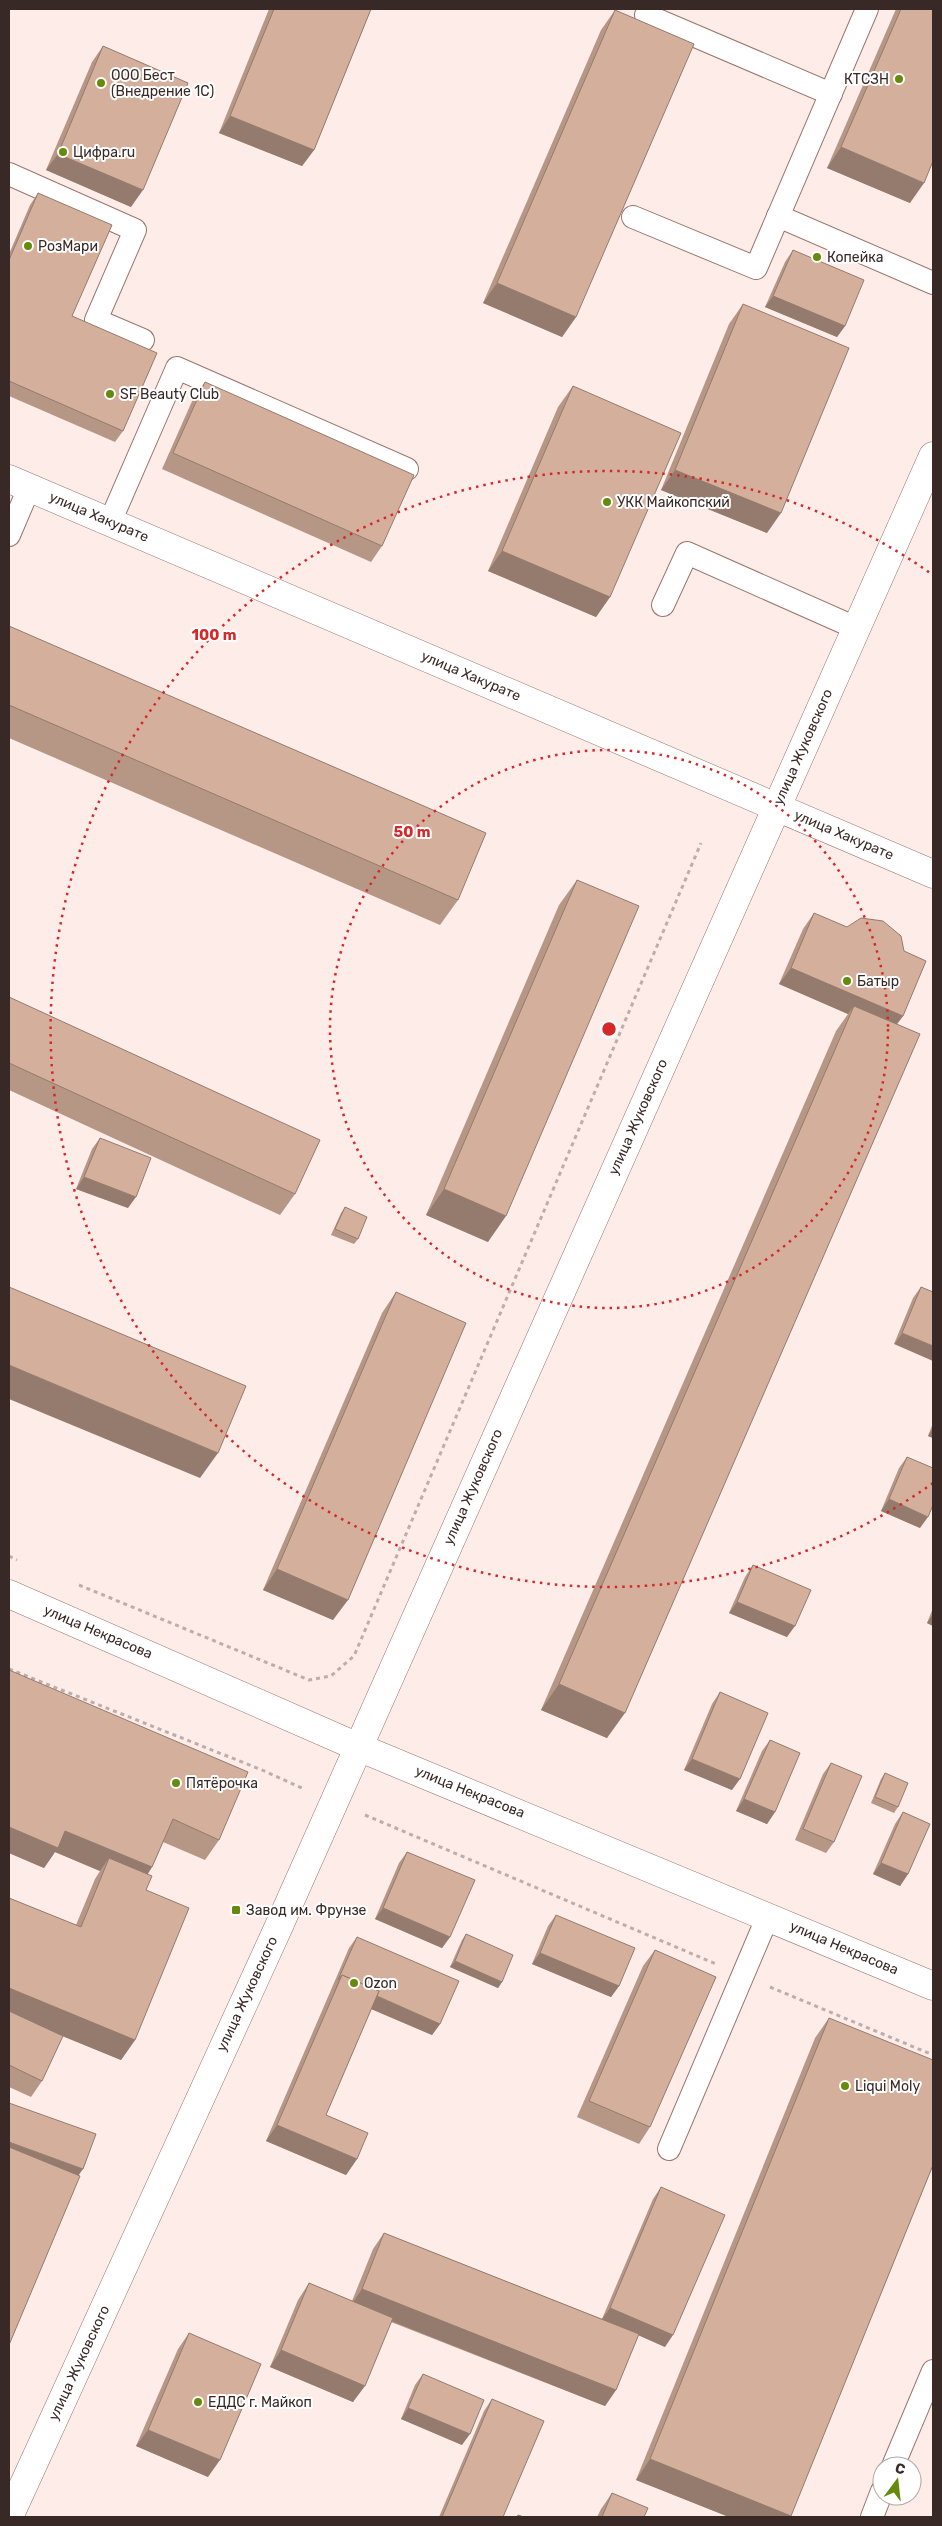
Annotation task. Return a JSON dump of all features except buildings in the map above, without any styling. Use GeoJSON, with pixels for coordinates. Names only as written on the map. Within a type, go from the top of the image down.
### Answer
{"type":"FeatureCollection","features":[{"type":"Feature","properties":{"kind":"street","name":"улица Жуковского"},"geometry":{"type":"LineString","coordinates":[[9,2517],[358,1747],[933,456]]}},
{"type":"Feature","properties":{"kind":"street","name":"улица Хакурате"},"geometry":{"type":"LineString","coordinates":[[19,483],[933,874]]}},
{"type":"Feature","properties":{"kind":"street","name":"улица Некрасова"},"geometry":{"type":"LineString","coordinates":[[9,1594],[358,1747],[933,1986]]}},
{"type":"Feature","properties":{"kind":"lane"},"geometry":{"type":"LineString","coordinates":[[633,217],[756,268],[867,9]]}},
{"type":"Feature","properties":{"kind":"lane"},"geometry":{"type":"LineString","coordinates":[[646,15],[831,94]]}},
{"type":"Feature","properties":{"kind":"lane"},"geometry":{"type":"LineString","coordinates":[[9,174],[136,230],[96,320],[143,340]]}},
{"type":"Feature","properties":{"kind":"lane"},"geometry":{"type":"LineString","coordinates":[[778,216],[933,283]]}},
{"type":"Feature","properties":{"kind":"lane"},"geometry":{"type":"LineString","coordinates":[[110,522],[178,368],[407,469]]}},
{"type":"Feature","properties":{"kind":"lane"},"geometry":{"type":"LineString","coordinates":[[9,535],[19,483]]}},
{"type":"Feature","properties":{"kind":"lane"},"geometry":{"type":"LineString","coordinates":[[663,605],[687,553],[856,628]]}},
{"type":"Feature","properties":{"kind":"lane"},"geometry":{"type":"LineString","coordinates":[[669,2149],[768,1916]]}},
{"type":"Feature","properties":{"kind":"lane"},"geometry":{"type":"LineString","coordinates":[[897,2456],[933,2371]]}},
{"type":"Feature","properties":{"kind":"path"},"geometry":{"type":"LineString","coordinates":[[72,1583],[309,1680],[331,1676],[354,1656],[701,843]]}},
{"type":"Feature","properties":{"kind":"path"},"geometry":{"type":"LineString","coordinates":[[9,1556],[18,1560]]}},
{"type":"Feature","properties":{"kind":"path"},"geometry":{"type":"LineString","coordinates":[[9,1669],[262,1770],[333,1802],[933,2055]]}},
{"type":"Feature","properties":{"kind":"place","name":"КТСЗН"},"geometry":{"type":"Point","coordinates":[899,79]}},
{"type":"Feature","properties":{"kind":"place","name":"ООО Бест (Внедрение 1С)"},"geometry":{"type":"Point","coordinates":[101,83]}},
{"type":"Feature","properties":{"kind":"place","name":"Цифра.ru"},"geometry":{"type":"Point","coordinates":[63,152]}},
{"type":"Feature","properties":{"kind":"place","name":"РозМари"},"geometry":{"type":"Point","coordinates":[28,246]}},
{"type":"Feature","properties":{"kind":"place","name":"Копейка"},"geometry":{"type":"Point","coordinates":[817,257]}},
{"type":"Feature","properties":{"kind":"place","name":"SF Beauty Club"},"geometry":{"type":"Point","coordinates":[110,394]}},
{"type":"Feature","properties":{"kind":"place","name":"УКК Майкопский"},"geometry":{"type":"Point","coordinates":[607,502]}},
{"type":"Feature","properties":{"kind":"place","name":"Батыр"},"geometry":{"type":"Point","coordinates":[847,981]}},
{"type":"Feature","properties":{"kind":"place","name":"Пятёрочка"},"geometry":{"type":"Point","coordinates":[176,1783]}},
{"type":"Feature","properties":{"kind":"place","name":"Завод им. Фрунзе"},"geometry":{"type":"Point","coordinates":[236,1910]}},
{"type":"Feature","properties":{"kind":"place","name":"Ozon"},"geometry":{"type":"Point","coordinates":[354,1983]}},
{"type":"Feature","properties":{"kind":"place","name":"Liqui Moly"},"geometry":{"type":"Point","coordinates":[845,2086]}},
{"type":"Feature","properties":{"kind":"place","name":"ЕДДС г. Майкоп"},"geometry":{"type":"Point","coordinates":[198,2402]}}]}
